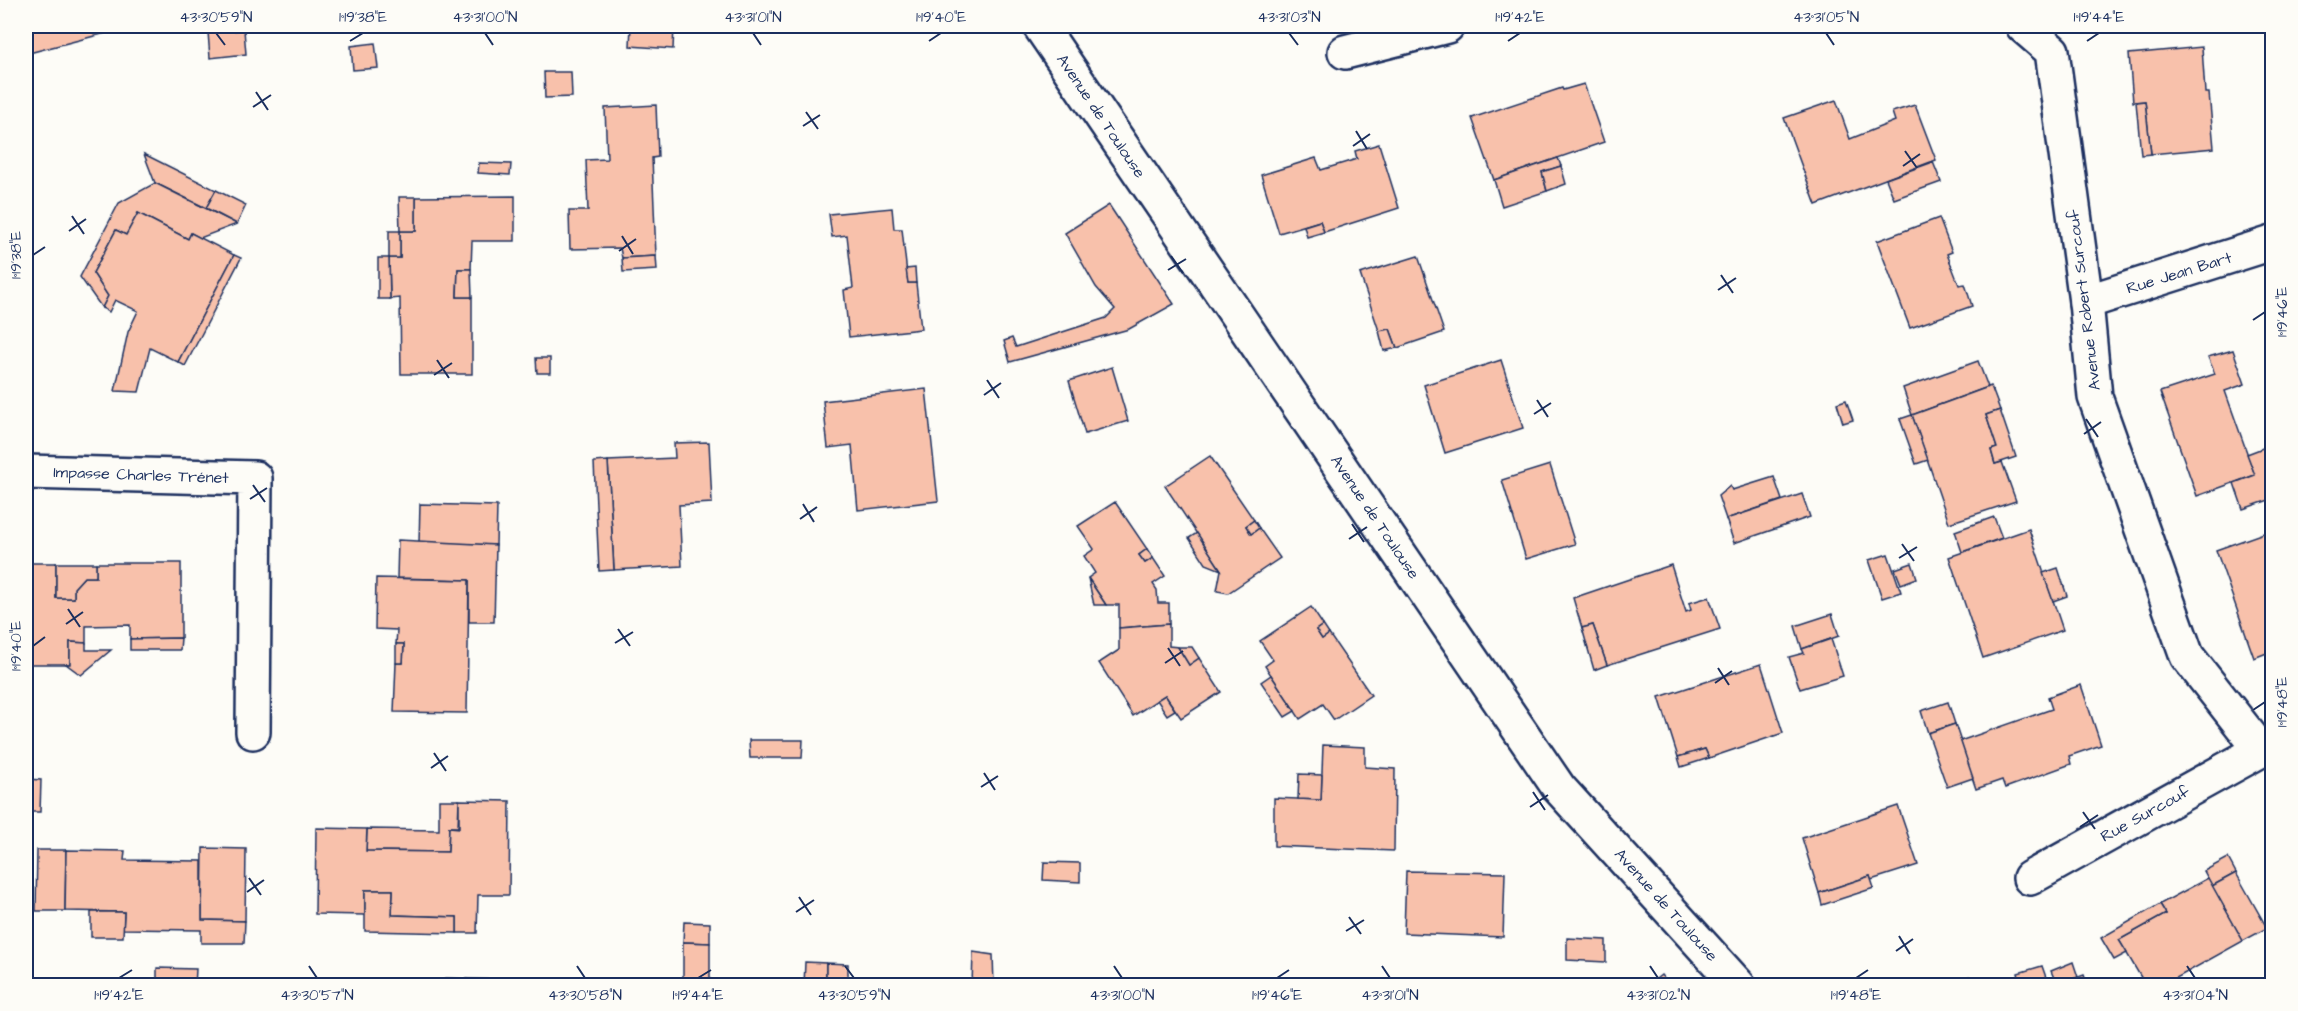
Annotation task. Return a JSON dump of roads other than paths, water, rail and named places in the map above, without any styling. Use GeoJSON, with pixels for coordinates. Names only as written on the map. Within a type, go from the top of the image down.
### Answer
{"type":"FeatureCollection","features":[{"type":"Feature","properties":{"kind":"street","name":"Avenue de Toulouse"},"geometry":{"type":"LineString","coordinates":[[1040,26],[1559,788],[1739,986]]}},
{"type":"Feature","properties":{"kind":"street"},"geometry":{"type":"LineString","coordinates":[[1345,52],[1447,26]]}},
{"type":"Feature","properties":{"kind":"street","name":"Avenue Robert Surcouf"},"geometry":{"type":"LineString","coordinates":[[2023,26],[2052,51],[2086,302],[2095,397],[2187,656],[2267,748]]}},
{"type":"Feature","properties":{"kind":"street","name":"Rue Jean Bart"},"geometry":{"type":"LineString","coordinates":[[2086,302],[2272,243]]}},
{"type":"Feature","properties":{"kind":"street","name":"Impasse Charles Trénet"},"geometry":{"type":"LineString","coordinates":[[26,472],[255,478],[253,732]]}},
{"type":"Feature","properties":{"kind":"street","name":"Rue Surcouf"},"geometry":{"type":"LineString","coordinates":[[2030,878],[2267,748]]}}]}
